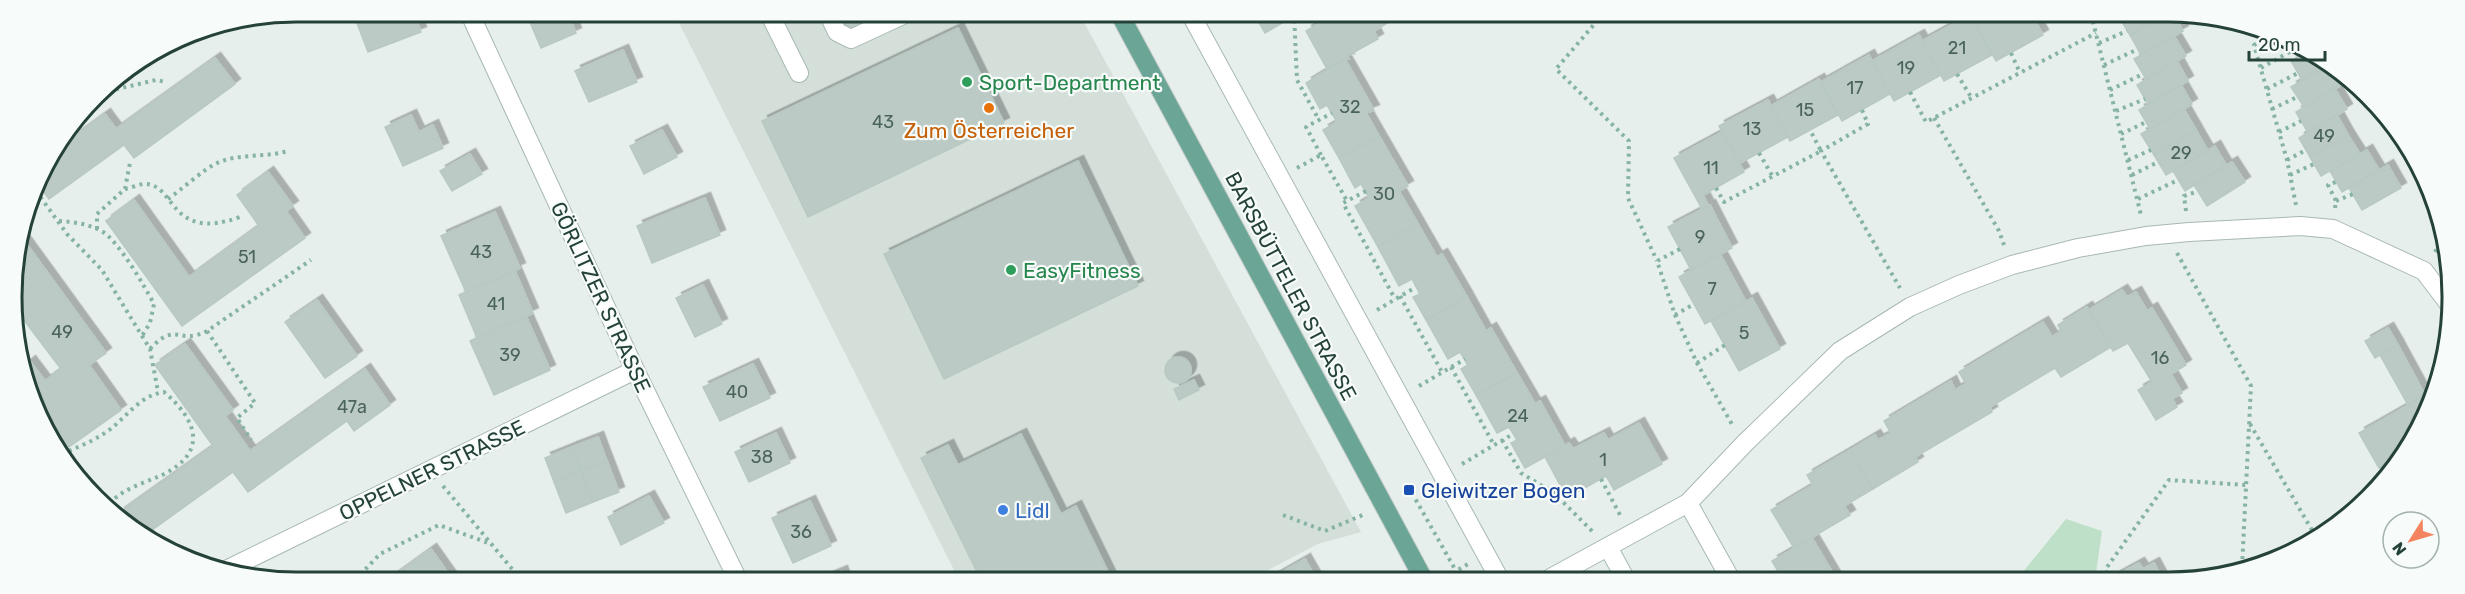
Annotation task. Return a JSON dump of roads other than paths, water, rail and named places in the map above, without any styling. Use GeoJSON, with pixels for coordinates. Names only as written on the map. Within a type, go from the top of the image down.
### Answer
{"type":"FeatureCollection","features":[{"type":"Feature","properties":{"kind":"main road","name":"BARSBÜTTELER STRASSE"},"geometry":{"type":"LineString","coordinates":[[1124,22],[1420,572]]}},
{"type":"Feature","properties":{"kind":"street","name":"GÖRLITZER STRASSE"},"geometry":{"type":"LineString","coordinates":[[474,22],[635,370],[734,572]]}},
{"type":"Feature","properties":{"kind":"street"},"geometry":{"type":"LineString","coordinates":[[774,22],[799,73]]}},
{"type":"Feature","properties":{"kind":"street"},"geometry":{"type":"LineString","coordinates":[[832,22],[837,32],[851,39],[888,22]]}},
{"type":"Feature","properties":{"kind":"street"},"geometry":{"type":"LineString","coordinates":[[1195,22],[1496,572]]}},
{"type":"Feature","properties":{"kind":"street"},"geometry":{"type":"LineString","coordinates":[[1562,572],[1688,503],[1743,444],[1840,351],[1910,307],[2012,265],[2078,248],[2146,236],[2300,226],[2333,229],[2424,271],[2442,295]]}},
{"type":"Feature","properties":{"kind":"street","name":"OPPELNER STRASSE"},"geometry":{"type":"LineString","coordinates":[[237,565],[635,370]]}},
{"type":"Feature","properties":{"kind":"street"},"geometry":{"type":"LineString","coordinates":[[1688,503],[1727,572]]}},
{"type":"Feature","properties":{"kind":"street"},"geometry":{"type":"LineString","coordinates":[[1608,548],[1622,572]]}},
{"type":"Feature","properties":{"kind":"place","name":"Sport-Department"},"geometry":{"type":"Point","coordinates":[967,82]}},
{"type":"Feature","properties":{"kind":"place","name":"Zum Österreicher"},"geometry":{"type":"Point","coordinates":[989,108]}},
{"type":"Feature","properties":{"kind":"place","name":"EasyFitness"},"geometry":{"type":"Point","coordinates":[1011,270]}},
{"type":"Feature","properties":{"kind":"place","name":"Gleiwitzer Bogen"},"geometry":{"type":"Point","coordinates":[1409,490]}},
{"type":"Feature","properties":{"kind":"place","name":"Lidl"},"geometry":{"type":"Point","coordinates":[1003,510]}}]}
